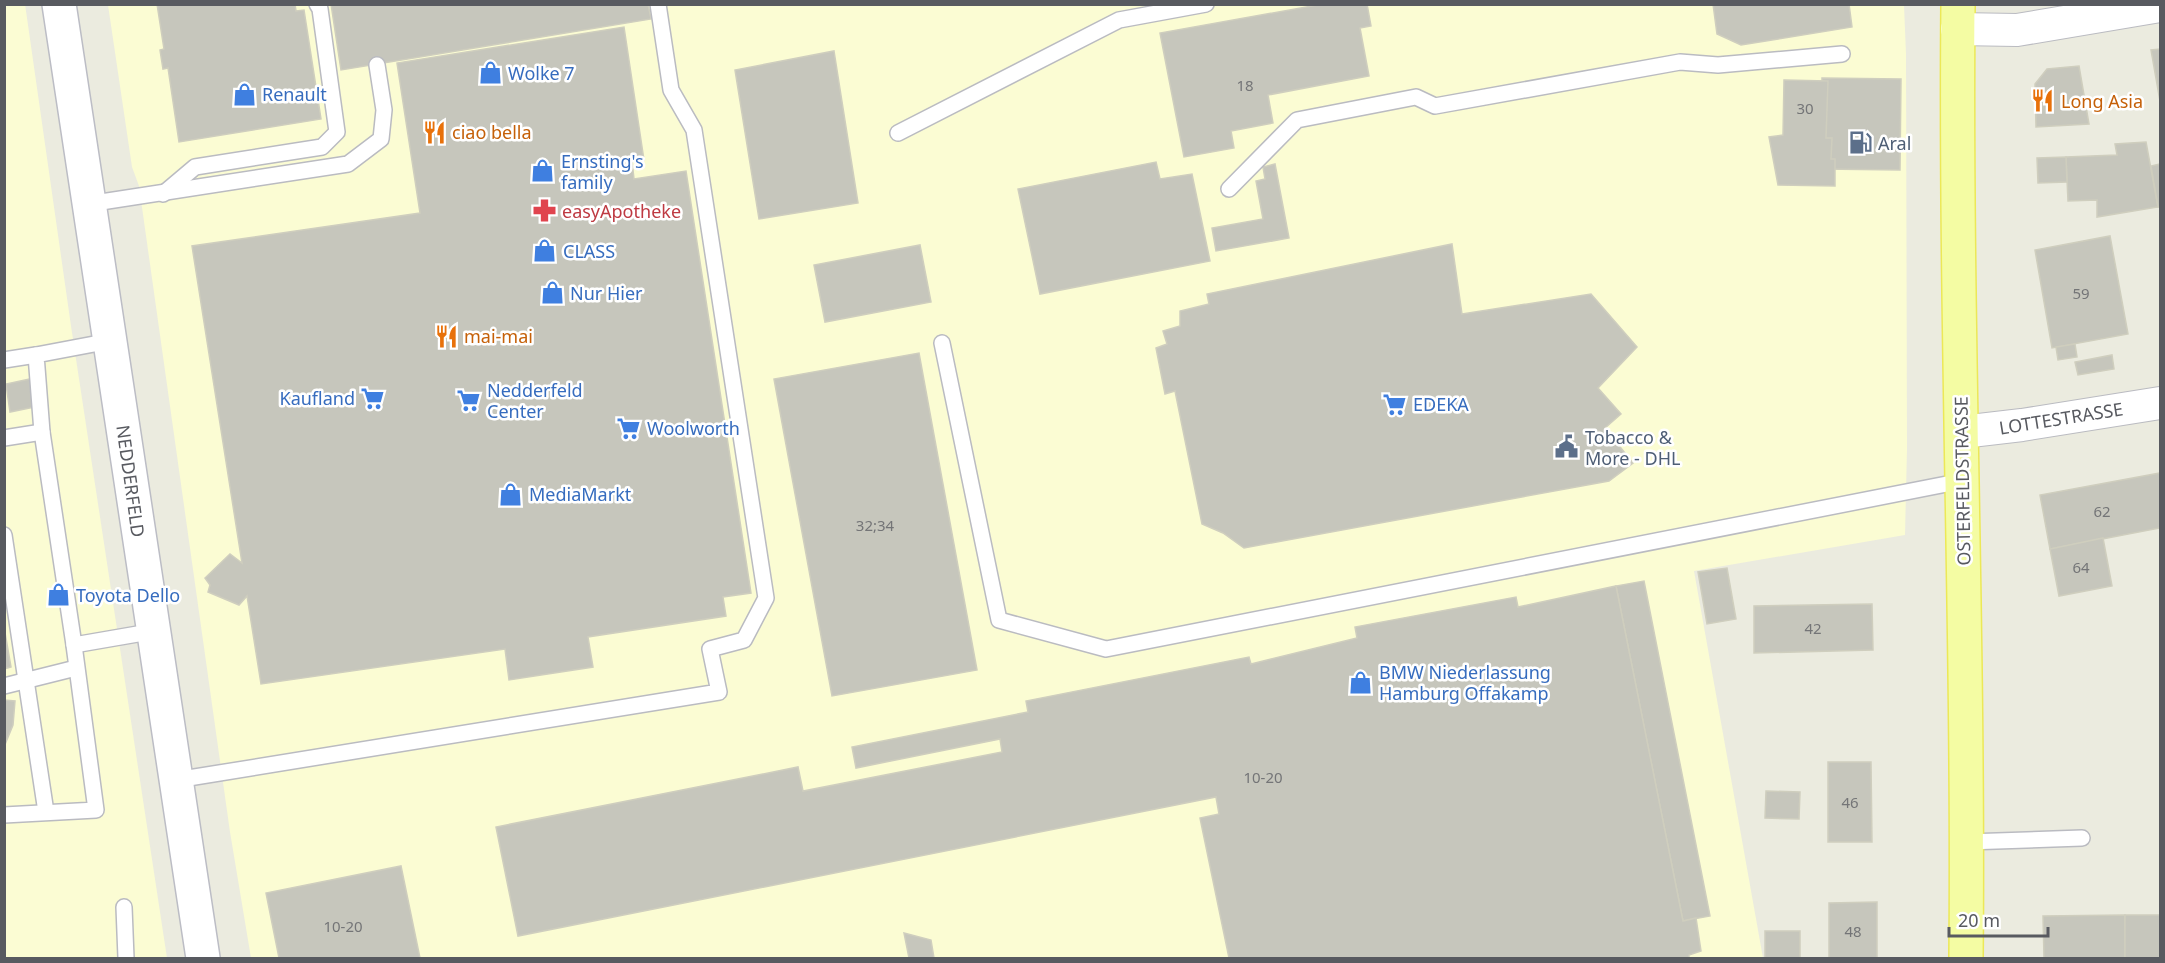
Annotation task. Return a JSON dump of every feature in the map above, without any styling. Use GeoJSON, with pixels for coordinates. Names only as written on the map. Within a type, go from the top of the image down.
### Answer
{"type":"FeatureCollection","features":[{"type":"Feature","properties":{"kind":"main road","name":"NEDDERFELD"},"geometry":{"type":"LineString","coordinates":[[58,4],[203,958]]}},
{"type":"Feature","properties":{"kind":"main road","name":"OSTERFELDSTRASSE"},"geometry":{"type":"LineString","coordinates":[[1958,17],[1957,232],[1962,432],[1967,842],[1966,958]]}},
{"type":"Feature","properties":{"kind":"street"},"geometry":{"type":"LineString","coordinates":[[1958,17],[2017,30],[2160,6]]}},
{"type":"Feature","properties":{"kind":"street","name":"LOTTESTRASSE"},"geometry":{"type":"LineString","coordinates":[[1962,432],[2022,426],[2160,403]]}},
{"type":"Feature","properties":{"kind":"lane"},"geometry":{"type":"LineString","coordinates":[[163,194],[195,167],[322,147],[337,132],[320,9],[317,4]]}},
{"type":"Feature","properties":{"kind":"lane"},"geometry":{"type":"LineString","coordinates":[[176,780],[719,692],[710,649],[744,640],[766,598],[694,130],[671,90],[658,4]]}},
{"type":"Feature","properties":{"kind":"lane"},"geometry":{"type":"LineString","coordinates":[[898,133],[1119,20],[1206,4]]}},
{"type":"Feature","properties":{"kind":"lane"},"geometry":{"type":"LineString","coordinates":[[1229,189],[1297,120],[1416,97],[1435,106],[1680,62],[1718,65],[1842,54]]}},
{"type":"Feature","properties":{"kind":"lane"},"geometry":{"type":"LineString","coordinates":[[88,204],[348,164],[381,139],[384,110],[377,65]]}},
{"type":"Feature","properties":{"kind":"lane"},"geometry":{"type":"LineString","coordinates":[[4,360],[110,341]]}},
{"type":"Feature","properties":{"kind":"lane"},"geometry":{"type":"LineString","coordinates":[[942,343],[999,620],[1106,649],[1962,481]]}},
{"type":"Feature","properties":{"kind":"lane"},"geometry":{"type":"LineString","coordinates":[[4,815],[96,810],[42,432],[36,355]]}},
{"type":"Feature","properties":{"kind":"lane"},"geometry":{"type":"LineString","coordinates":[[4,438],[42,432]]}},
{"type":"Feature","properties":{"kind":"lane"},"geometry":{"type":"LineString","coordinates":[[4,535],[46,812]]}},
{"type":"Feature","properties":{"kind":"lane"},"geometry":{"type":"LineString","coordinates":[[74,645],[154,631]]}},
{"type":"Feature","properties":{"kind":"lane"},"geometry":{"type":"LineString","coordinates":[[4,686],[76,668]]}},
{"type":"Feature","properties":{"kind":"lane"},"geometry":{"type":"LineString","coordinates":[[1967,842],[2082,838]]}},
{"type":"Feature","properties":{"kind":"lane"},"geometry":{"type":"LineString","coordinates":[[124,907],[126,958]]}},
{"type":"Feature","properties":{"kind":"shaded area","name":"Toyota Dello"},"geometry":{"type":"Polygon","coordinates":[[[25,4],[71,326],[167,958],[5,958],[4,5],[25,4]]]}},
{"type":"Feature","properties":{"kind":"shaded area"},"geometry":{"type":"Polygon","coordinates":[[[108,5],[1904,5],[1907,449],[1905,535],[1694,571],[1763,958],[251,958],[230,832],[139,186],[132,167],[108,5]]]}},
{"type":"Feature","properties":{"kind":"building","name":"Renault"},"geometry":{"type":"Polygon","coordinates":[[[157,4],[295,4],[296,11],[304,10],[321,119],[179,142],[168,68],[163,69],[160,50],[164,49],[157,4]]]}},
{"type":"Feature","properties":{"kind":"building"},"geometry":{"type":"Polygon","coordinates":[[[331,4],[648,4],[651,19],[341,70],[331,4]]]}},
{"type":"Feature","properties":{"kind":"building"},"geometry":{"type":"Polygon","coordinates":[[[1323,4],[1367,4],[1371,26],[1360,28],[1369,76],[1268,95],[1273,123],[1231,131],[1234,148],[1184,157],[1160,33],[1323,4]]]}},
{"type":"Feature","properties":{"kind":"building"},"geometry":{"type":"Polygon","coordinates":[[[1713,4],[1849,4],[1852,27],[1741,45],[1717,34],[1713,4]]]}},
{"type":"Feature","properties":{"kind":"building","name":"Nedderfeld Center"},"geometry":{"type":"Polygon","coordinates":[[[624,27],[644,160],[632,161],[634,179],[686,171],[751,593],[723,597],[726,616],[588,637],[593,667],[509,680],[505,649],[261,684],[247,596],[239,605],[208,592],[210,585],[205,578],[230,554],[242,563],[192,246],[420,213],[397,63],[624,27]]]}},
{"type":"Feature","properties":{"kind":"building"},"geometry":{"type":"Polygon","coordinates":[[[2160,49],[2160,101],[2151,50],[2160,49]]]}},
{"type":"Feature","properties":{"kind":"building"},"geometry":{"type":"Polygon","coordinates":[[[834,51],[858,203],[759,219],[735,70],[834,51]]]}},
{"type":"Feature","properties":{"kind":"building"},"geometry":{"type":"Polygon","coordinates":[[[2079,66],[2089,124],[2036,127],[2035,84],[2047,69],[2079,66]]]}},
{"type":"Feature","properties":{"kind":"building"},"geometry":{"type":"Polygon","coordinates":[[[1822,78],[1901,79],[1900,170],[1822,169],[1822,78]]]}},
{"type":"Feature","properties":{"kind":"building"},"geometry":{"type":"Polygon","coordinates":[[[1784,80],[1828,81],[1826,138],[1832,138],[1831,159],[1835,159],[1835,186],[1778,185],[1769,137],[1783,135],[1784,80]]]}},
{"type":"Feature","properties":{"kind":"building"},"geometry":{"type":"Polygon","coordinates":[[[2146,142],[2158,207],[2097,217],[2097,200],[2068,201],[2066,157],[2117,155],[2115,144],[2146,142]]]}},
{"type":"Feature","properties":{"kind":"building"},"geometry":{"type":"Polygon","coordinates":[[[2066,157],[2067,182],[2038,183],[2037,158],[2066,157]]]}},
{"type":"Feature","properties":{"kind":"building"},"geometry":{"type":"Polygon","coordinates":[[[1156,162],[1160,179],[1192,174],[1210,261],[1040,294],[1018,189],[1156,162]]]}},
{"type":"Feature","properties":{"kind":"building"},"geometry":{"type":"Polygon","coordinates":[[[1275,164],[1289,238],[1216,251],[1212,228],[1263,219],[1256,181],[1265,179],[1263,167],[1275,164]]]}},
{"type":"Feature","properties":{"kind":"building"},"geometry":{"type":"Polygon","coordinates":[[[2160,164],[2160,207],[2158,207],[2151,166],[2160,164]]]}},
{"type":"Feature","properties":{"kind":"building"},"geometry":{"type":"Polygon","coordinates":[[[2110,236],[2128,334],[2052,348],[2035,250],[2110,236]]]}},
{"type":"Feature","properties":{"kind":"building","name":"EDEKA"},"geometry":{"type":"Polygon","coordinates":[[[1452,244],[1462,314],[1591,294],[1637,347],[1598,388],[1621,414],[1605,428],[1633,463],[1609,481],[1244,548],[1223,533],[1202,524],[1175,391],[1165,394],[1156,348],[1167,344],[1163,331],[1180,326],[1180,311],[1209,304],[1207,294],[1452,244]]]}},
{"type":"Feature","properties":{"kind":"building"},"geometry":{"type":"Polygon","coordinates":[[[920,245],[931,302],[825,322],[814,265],[920,245]]]}},
{"type":"Feature","properties":{"kind":"building"},"geometry":{"type":"Polygon","coordinates":[[[2075,344],[2077,357],[2058,360],[2056,347],[2075,344]]]}},
{"type":"Feature","properties":{"kind":"building"},"geometry":{"type":"Polygon","coordinates":[[[919,353],[977,670],[832,696],[774,379],[919,353]]]}},
{"type":"Feature","properties":{"kind":"building"},"geometry":{"type":"Polygon","coordinates":[[[2112,355],[2114,369],[2078,375],[2075,362],[2112,355]]]}},
{"type":"Feature","properties":{"kind":"building"},"geometry":{"type":"Polygon","coordinates":[[[30,379],[35,407],[10,412],[6,384],[30,379]]]}},
{"type":"Feature","properties":{"kind":"building"},"geometry":{"type":"Polygon","coordinates":[[[2160,473],[2160,528],[2050,549],[2040,495],[2160,473]]]}},
{"type":"Feature","properties":{"kind":"building"},"geometry":{"type":"Polygon","coordinates":[[[2103,538],[2112,586],[2059,596],[2050,549],[2103,538]]]}},
{"type":"Feature","properties":{"kind":"building"},"geometry":{"type":"Polygon","coordinates":[[[1727,568],[1736,619],[1707,624],[1698,572],[1727,568]]]}},
{"type":"Feature","properties":{"kind":"building"},"geometry":{"type":"Polygon","coordinates":[[[1644,581],[1710,916],[1683,921],[1616,586],[1644,581]]]}},
{"type":"Feature","properties":{"kind":"building"},"geometry":{"type":"Polygon","coordinates":[[[1616,586],[1683,921],[1696,918],[1701,951],[1689,955],[1689,958],[1229,958],[1200,818],[1219,814],[1216,797],[518,936],[496,827],[798,767],[803,791],[1002,752],[1000,739],[856,768],[852,747],[1028,712],[1026,701],[1249,657],[1251,664],[1357,638],[1355,627],[1516,597],[1518,607],[1616,586]]]}},
{"type":"Feature","properties":{"kind":"building"},"geometry":{"type":"Polygon","coordinates":[[[1872,604],[1873,650],[1754,653],[1754,606],[1872,604]]]}},
{"type":"Feature","properties":{"kind":"building"},"geometry":{"type":"Polygon","coordinates":[[[4,627],[11,667],[4,669],[4,627]]]}},
{"type":"Feature","properties":{"kind":"building"},"geometry":{"type":"Polygon","coordinates":[[[4,700],[15,701],[13,725],[4,747],[4,700]]]}},
{"type":"Feature","properties":{"kind":"building"},"geometry":{"type":"Polygon","coordinates":[[[1828,762],[1871,762],[1872,842],[1828,842],[1828,762]]]}},
{"type":"Feature","properties":{"kind":"building"},"geometry":{"type":"Polygon","coordinates":[[[1766,791],[1800,792],[1799,819],[1765,818],[1766,791]]]}},
{"type":"Feature","properties":{"kind":"building"},"geometry":{"type":"Polygon","coordinates":[[[401,866],[420,958],[279,958],[266,893],[401,866]]]}},
{"type":"Feature","properties":{"kind":"building"},"geometry":{"type":"Polygon","coordinates":[[[1877,902],[1877,958],[1829,958],[1829,903],[1877,902]]]}},
{"type":"Feature","properties":{"kind":"building"},"geometry":{"type":"Polygon","coordinates":[[[2125,915],[2125,958],[2044,958],[2043,916],[2125,915]]]}},
{"type":"Feature","properties":{"kind":"building"},"geometry":{"type":"Polygon","coordinates":[[[2125,915],[2160,915],[2160,958],[2125,958],[2125,915]]]}},
{"type":"Feature","properties":{"kind":"building"},"geometry":{"type":"Polygon","coordinates":[[[1765,931],[1800,931],[1800,958],[1765,958],[1765,931]]]}},
{"type":"Feature","properties":{"kind":"building"},"geometry":{"type":"Polygon","coordinates":[[[904,933],[931,940],[934,958],[909,958],[904,933]]]}},
{"type":"Feature","properties":{"kind":"place","name":"Wolke 7"},"geometry":{"type":"Point","coordinates":[490,73]}},
{"type":"Feature","properties":{"kind":"place","name":"Renault"},"geometry":{"type":"Point","coordinates":[244,94]}},
{"type":"Feature","properties":{"kind":"place","name":"Long Asia"},"geometry":{"type":"Point","coordinates":[2043,101]}},
{"type":"Feature","properties":{"kind":"place","name":"ciao bella"},"geometry":{"type":"Point","coordinates":[434,132]}},
{"type":"Feature","properties":{"kind":"place","name":"Aral"},"geometry":{"type":"Point","coordinates":[1860,143]}},
{"type":"Feature","properties":{"kind":"place","name":"Ernsting's family"},"geometry":{"type":"Point","coordinates":[543,171]}},
{"type":"Feature","properties":{"kind":"place","name":"easyApotheke"},"geometry":{"type":"Point","coordinates":[544,211]}},
{"type":"Feature","properties":{"kind":"place","name":"CLASS"},"geometry":{"type":"Point","coordinates":[545,251]}},
{"type":"Feature","properties":{"kind":"place","name":"Nur Hier"},"geometry":{"type":"Point","coordinates":[552,293]}},
{"type":"Feature","properties":{"kind":"place","name":"mai-mai"},"geometry":{"type":"Point","coordinates":[446,336]}},
{"type":"Feature","properties":{"kind":"place","name":"Kaufland"},"geometry":{"type":"Point","coordinates":[373,398]}},
{"type":"Feature","properties":{"kind":"place","name":"Nedderfeld Center"},"geometry":{"type":"Point","coordinates":[469,400]}},
{"type":"Feature","properties":{"kind":"place","name":"EDEKA"},"geometry":{"type":"Point","coordinates":[1395,404]}},
{"type":"Feature","properties":{"kind":"place","name":"Woolworth"},"geometry":{"type":"Point","coordinates":[629,428]}},
{"type":"Feature","properties":{"kind":"place","name":"Tobacco & More - DHL"},"geometry":{"type":"Point","coordinates":[1567,447]}},
{"type":"Feature","properties":{"kind":"place","name":"MediaMarkt"},"geometry":{"type":"Point","coordinates":[511,494]}},
{"type":"Feature","properties":{"kind":"place","name":"Toyota Dello"},"geometry":{"type":"Point","coordinates":[58,595]}},
{"type":"Feature","properties":{"kind":"place","name":"BMW Niederlassung Hamburg Offakamp"},"geometry":{"type":"Point","coordinates":[1361,682]}}]}
